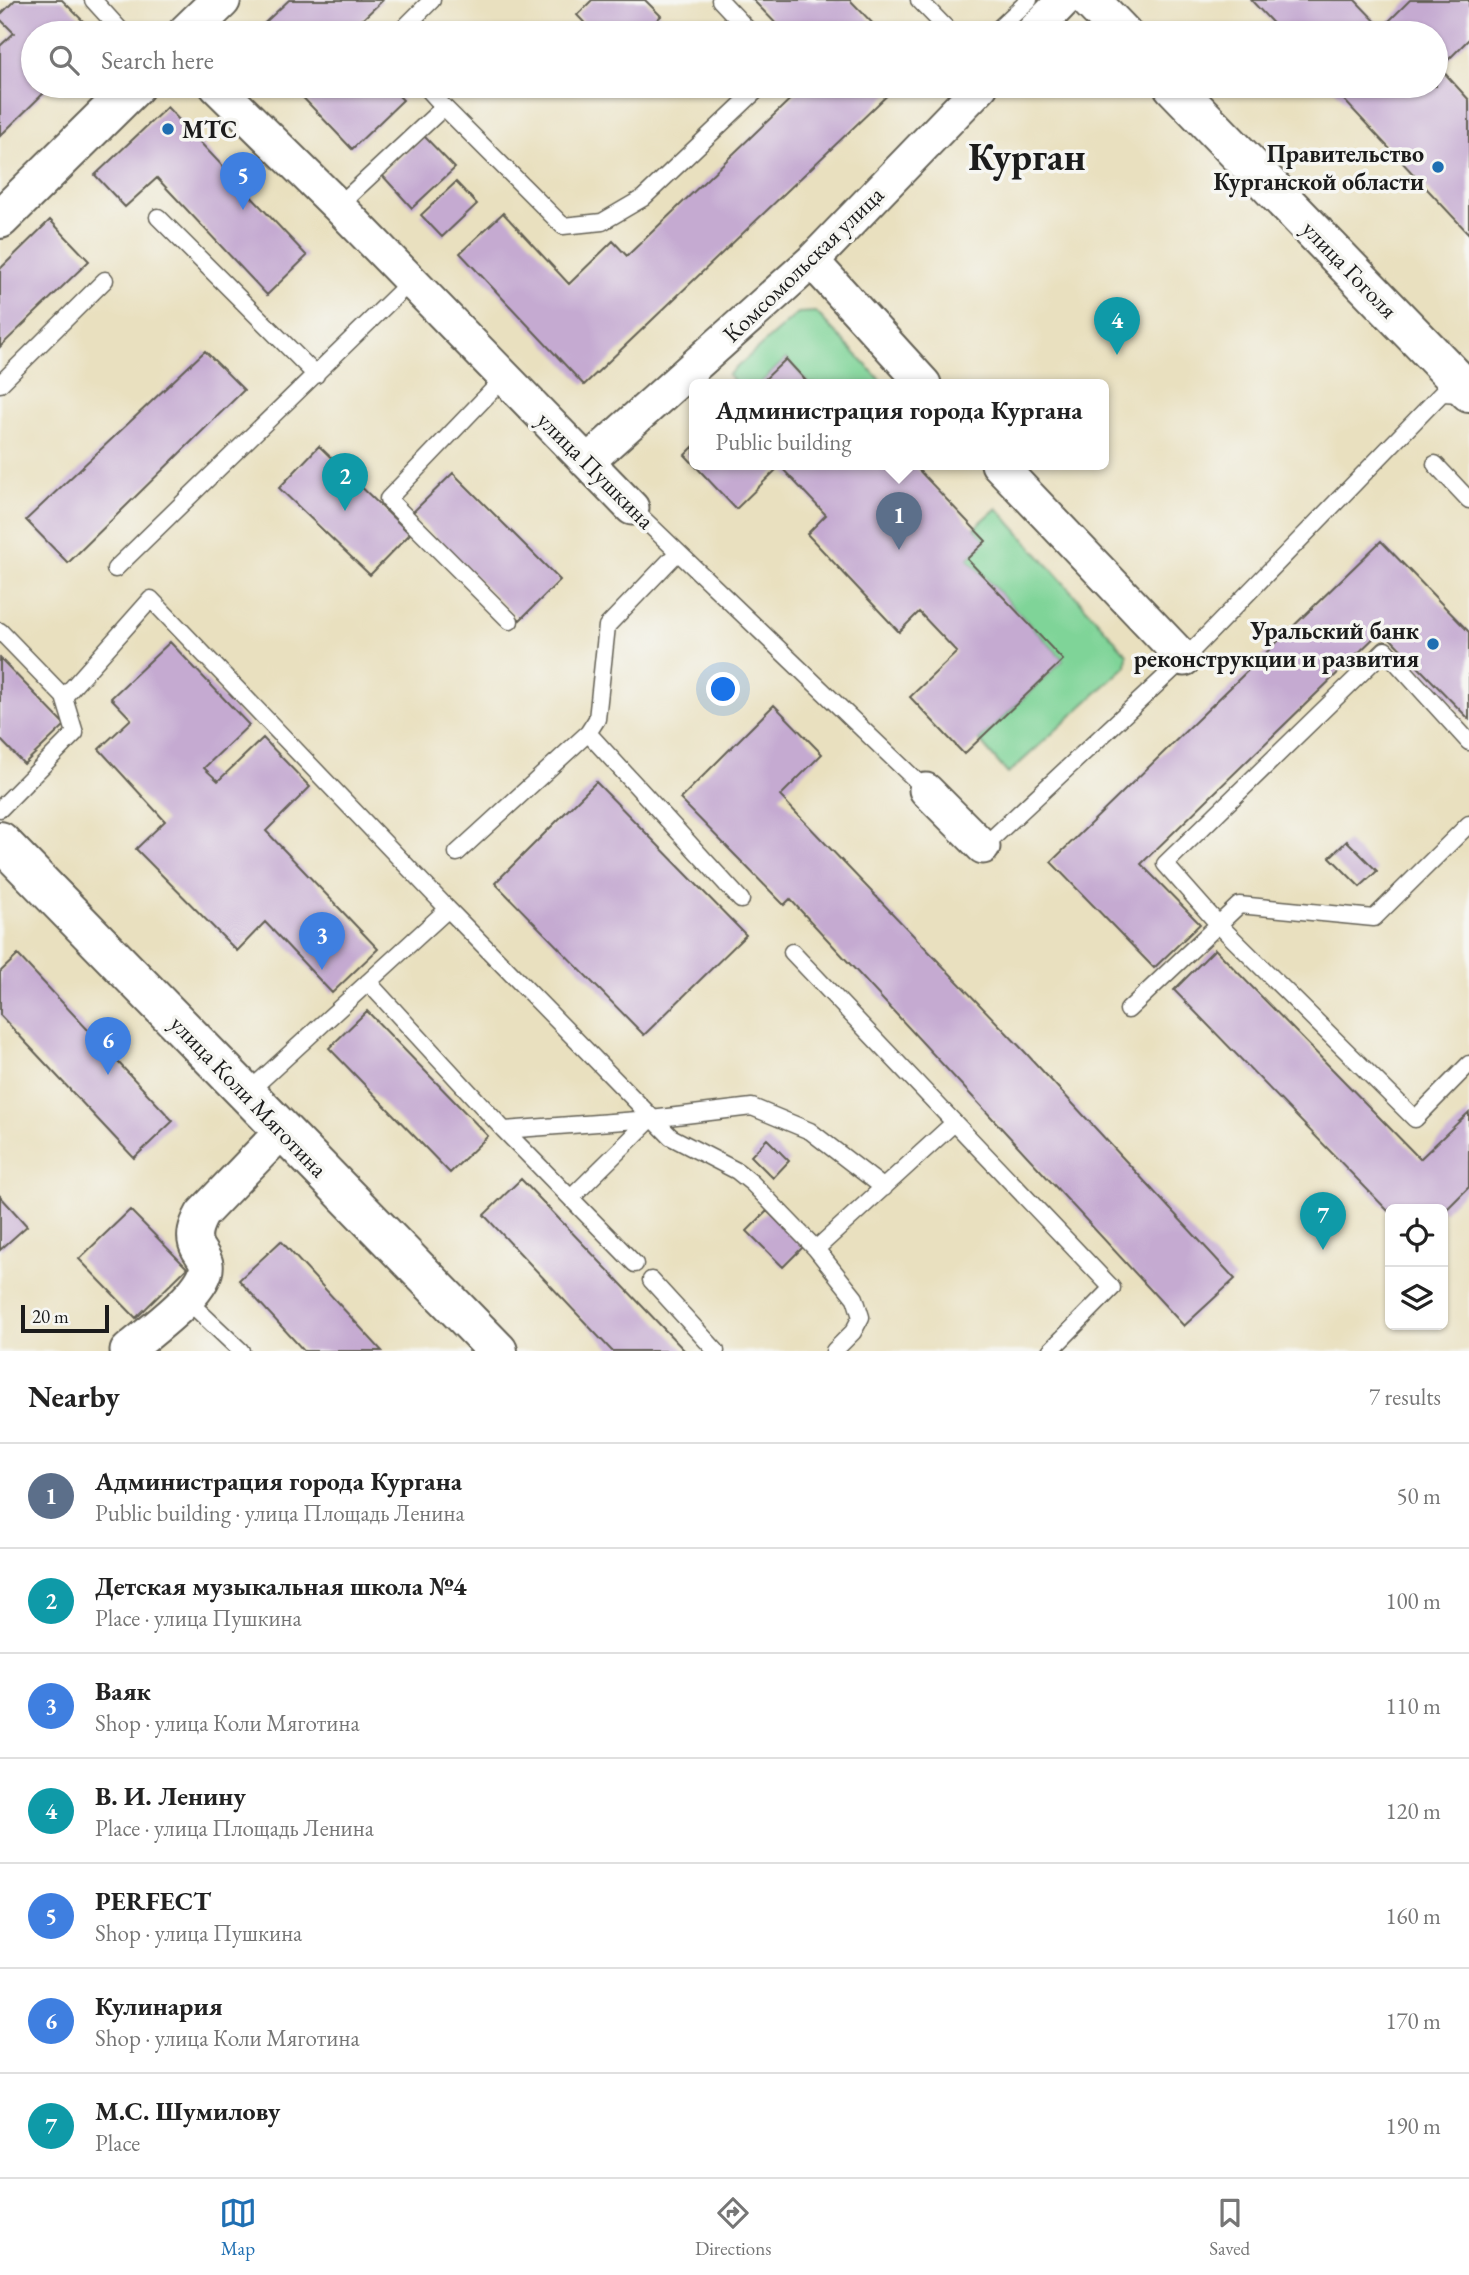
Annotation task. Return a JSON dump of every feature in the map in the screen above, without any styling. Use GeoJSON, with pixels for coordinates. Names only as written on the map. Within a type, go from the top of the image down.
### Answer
{"type":"FeatureCollection","features":[{"type":"Feature","properties":{"kind":"main road"},"geometry":{"type":"LineString","coordinates":[[199,21],[221,0]]}},
{"type":"Feature","properties":{"kind":"main road"},"geometry":{"type":"LineString","coordinates":[[1090,0],[1110,21]]}},
{"type":"Feature","properties":{"kind":"main road"},"geometry":{"type":"LineString","coordinates":[[0,219],[123,98]]}},
{"type":"Feature","properties":{"kind":"main road","name":"улица Гоголя"},"geometry":{"type":"LineString","coordinates":[[1185,98],[1466,384]]}},
{"type":"Feature","properties":{"kind":"main road","name":"улица Коли Мяготина"},"geometry":{"type":"LineString","coordinates":[[0,841],[498,1351]]}},
{"type":"Feature","properties":{"kind":"street"},"geometry":{"type":"LineString","coordinates":[[1044,21],[1064,0]]}},
{"type":"Feature","properties":{"kind":"street","name":"улица Пушкина"},"geometry":{"type":"LineString","coordinates":[[228,98],[338,206],[632,508]]}},
{"type":"Feature","properties":{"kind":"street","name":"Комсомольская улица"},"geometry":{"type":"LineString","coordinates":[[587,462],[812,261],[969,98]]}},
{"type":"Feature","properties":{"kind":"street"},"geometry":{"type":"LineString","coordinates":[[812,261],[919,379]]}},
{"type":"Feature","properties":{"kind":"street"},"geometry":{"type":"LineString","coordinates":[[1004,470],[1184,659]]}},
{"type":"Feature","properties":{"kind":"street","name":"улица Пушкина"},"geometry":{"type":"LineString","coordinates":[[926,790],[983,847]]}},
{"type":"Feature","properties":{"kind":"street"},"geometry":{"type":"LineString","coordinates":[[127,1351],[203,1283],[206,1262],[194,1243],[195,1226],[202,1214],[283,1130]]}},
{"type":"Feature","properties":{"kind":"lane"},"geometry":{"type":"LineString","coordinates":[[93,0],[112,21]]}},
{"type":"Feature","properties":{"kind":"lane"},"geometry":{"type":"LineString","coordinates":[[411,21],[432,0]]}},
{"type":"Feature","properties":{"kind":"lane"},"geometry":{"type":"LineString","coordinates":[[720,0],[740,21]]}},
{"type":"Feature","properties":{"kind":"lane"},"geometry":{"type":"LineString","coordinates":[[919,0],[939,21]]}},
{"type":"Feature","properties":{"kind":"lane"},"geometry":{"type":"LineString","coordinates":[[1007,21],[1029,0]]}},
{"type":"Feature","properties":{"kind":"lane"},"geometry":{"type":"LineString","coordinates":[[435,98],[563,226],[602,222],[643,198],[748,98]]}},
{"type":"Feature","properties":{"kind":"lane"},"geometry":{"type":"LineString","coordinates":[[338,206],[443,107]]}},
{"type":"Feature","properties":{"kind":"lane"},"geometry":{"type":"LineString","coordinates":[[158,217],[316,374]]}},
{"type":"Feature","properties":{"kind":"lane"},"geometry":{"type":"LineString","coordinates":[[0,384],[105,280]]}},
{"type":"Feature","properties":{"kind":"lane"},"geometry":{"type":"LineString","coordinates":[[115,569],[411,281]]}},
{"type":"Feature","properties":{"kind":"lane"},"geometry":{"type":"LineString","coordinates":[[505,377],[388,499],[510,621]]}},
{"type":"Feature","properties":{"kind":"lane"},"geometry":{"type":"LineString","coordinates":[[983,847],[1184,659],[1442,393],[1466,384]]}},
{"type":"Feature","properties":{"kind":"lane"},"geometry":{"type":"LineString","coordinates":[[1435,464],[1469,500]]}},
{"type":"Feature","properties":{"kind":"lane","name":"улица Пушкина"},"geometry":{"type":"LineString","coordinates":[[632,508],[926,790]]}},
{"type":"Feature","properties":{"kind":"lane"},"geometry":{"type":"LineString","coordinates":[[457,853],[588,733],[597,719],[607,626],[678,552]]}},
{"type":"Feature","properties":{"kind":"lane"},"geometry":{"type":"LineString","coordinates":[[64,697],[151,599],[651,1119],[671,1137],[737,1171],[816,1249],[855,1298],[861,1317],[853,1332],[834,1351]]}},
{"type":"Feature","properties":{"kind":"lane"},"geometry":{"type":"LineString","coordinates":[[0,631],[64,697],[75,733],[0,810]]}},
{"type":"Feature","properties":{"kind":"lane"},"geometry":{"type":"LineString","coordinates":[[1469,742],[1385,650],[1165,864],[1219,925],[1415,1119],[1469,1064]]}},
{"type":"Feature","properties":{"kind":"lane"},"geometry":{"type":"LineString","coordinates":[[588,733],[741,900]]}},
{"type":"Feature","properties":{"kind":"lane"},"geometry":{"type":"LineString","coordinates":[[1128,1010],[1239,905],[1374,918],[1469,824]]}},
{"type":"Feature","properties":{"kind":"lane"},"geometry":{"type":"LineString","coordinates":[[247,1093],[448,909]]}},
{"type":"Feature","properties":{"kind":"lane"},"geometry":{"type":"LineString","coordinates":[[792,952],[1112,1288],[1050,1351]]}},
{"type":"Feature","properties":{"kind":"lane"},"geometry":{"type":"LineString","coordinates":[[368,982],[504,1130],[635,1264]]}},
{"type":"Feature","properties":{"kind":"lane"},"geometry":{"type":"LineString","coordinates":[[504,1130],[651,1119],[752,1107],[810,1131],[884,1188]]}},
{"type":"Feature","properties":{"kind":"lane"},"geometry":{"type":"LineString","coordinates":[[571,1198],[651,1119]]}},
{"type":"Feature","properties":{"kind":"lane"},"geometry":{"type":"LineString","coordinates":[[816,1249],[954,1123]]}},
{"type":"Feature","properties":{"kind":"lane"},"geometry":{"type":"LineString","coordinates":[[651,1280],[716,1351]]}},
{"type":"Feature","properties":{"kind":"lane"},"geometry":{"type":"LineString","coordinates":[[187,1300],[241,1351]]}},
{"type":"Feature","properties":{"kind":"green space"},"geometry":{"type":"Polygon","coordinates":[[[816,312],[879,379],[804,379],[786,359],[765,379],[732,379],[728,375],[798,313],[816,312]]]}},
{"type":"Feature","properties":{"kind":"green space"},"geometry":{"type":"Polygon","coordinates":[[[997,508],[1127,654],[1126,666],[1008,774],[979,740],[1063,660],[967,559],[985,541],[974,528],[997,508]]]}},
{"type":"Feature","properties":{"kind":"building"},"geometry":{"type":"Polygon","coordinates":[[[15,0],[62,0],[83,21],[21,21],[21,98],[39,98],[0,136],[0,46],[14,33],[0,19],[0,15],[15,0]]]}},
{"type":"Feature","properties":{"kind":"building"},"geometry":{"type":"Polygon","coordinates":[[[289,0],[383,0],[361,21],[267,21],[289,0]]]}},
{"type":"Feature","properties":{"kind":"building"},"geometry":{"type":"Polygon","coordinates":[[[592,0],[645,0],[661,16],[656,21],[583,21],[577,15],[592,0]]]}},
{"type":"Feature","properties":{"kind":"building"},"geometry":{"type":"Polygon","coordinates":[[[753,0],[850,0],[870,21],[773,21],[753,0]]]}},
{"type":"Feature","properties":{"kind":"building","name":"Правительство Курганской области"},"geometry":{"type":"Polygon","coordinates":[[[1251,0],[1355,0],[1375,21],[1271,21],[1251,0]]]}},
{"type":"Feature","properties":{"kind":"building","name":"Правительство Курганской области"},"geometry":{"type":"Polygon","coordinates":[[[1410,0],[1469,0],[1469,39],[1448,60],[1448,21],[1389,21],[1410,0]]]}},
{"type":"Feature","properties":{"kind":"building","name":"Правительство Курганской области"},"geometry":{"type":"Polygon","coordinates":[[[1448,77],[1469,100],[1469,234],[1342,98],[1448,98],[1448,77]]]}},
{"type":"Feature","properties":{"kind":"building"},"geometry":{"type":"Polygon","coordinates":[[[303,98],[403,100],[352,149],[303,98]]]}},
{"type":"Feature","properties":{"kind":"building"},"geometry":{"type":"Polygon","coordinates":[[[792,98],[884,98],[584,385],[460,253],[503,213],[569,284],[613,241],[627,256],[792,98]]]}},
{"type":"Feature","properties":{"kind":"building"},"geometry":{"type":"Polygon","coordinates":[[[167,107],[307,256],[267,295],[157,178],[125,207],[95,175],[167,107]]]}},
{"type":"Feature","properties":{"kind":"building"},"geometry":{"type":"Polygon","coordinates":[[[424,136],[455,168],[412,208],[382,175],[424,136]]]}},
{"type":"Feature","properties":{"kind":"building"},"geometry":{"type":"Polygon","coordinates":[[[456,182],[477,204],[442,237],[421,215],[456,182]]]}},
{"type":"Feature","properties":{"kind":"building"},"geometry":{"type":"Polygon","coordinates":[[[50,220],[89,261],[0,347],[0,269],[50,220]]]}},
{"type":"Feature","properties":{"kind":"building"},"geometry":{"type":"Polygon","coordinates":[[[205,351],[244,390],[68,563],[26,520],[205,351]]]}},
{"type":"Feature","properties":{"kind":"building"},"geometry":{"type":"Polygon","coordinates":[[[786,359],[804,379],[765,379],[786,359]]]}},
{"type":"Feature","properties":{"kind":"building"},"geometry":{"type":"Polygon","coordinates":[[[319,446],[410,534],[370,575],[279,488],[319,446]]]}},
{"type":"Feature","properties":{"kind":"building"},"geometry":{"type":"Polygon","coordinates":[[[699,470],[776,470],[736,509],[699,470]]]}},
{"type":"Feature","properties":{"kind":"building"},"geometry":{"type":"Polygon","coordinates":[[[784,470],[919,470],[986,541],[967,559],[1063,660],[964,754],[910,697],[957,652],[919,612],[899,632],[807,534],[826,515],[784,470]]]}},
{"type":"Feature","properties":{"kind":"building"},"geometry":{"type":"Polygon","coordinates":[[[453,473],[560,580],[520,620],[412,513],[453,473]]]}},
{"type":"Feature","properties":{"kind":"building"},"geometry":{"type":"Polygon","coordinates":[[[1381,541],[1469,632],[1469,719],[1382,630],[1141,864],[1200,924],[1154,968],[1051,862],[1381,541]]]}},
{"type":"Feature","properties":{"kind":"building"},"geometry":{"type":"Polygon","coordinates":[[[170,642],[249,725],[204,768],[218,781],[263,738],[310,787],[266,831],[378,949],[332,993],[265,922],[237,951],[136,849],[165,821],[99,749],[131,719],[111,698],[170,642]]]}},
{"type":"Feature","properties":{"kind":"building"},"geometry":{"type":"Polygon","coordinates":[[[0,658],[65,725],[24,764],[0,739],[0,658]]]}},
{"type":"Feature","properties":{"kind":"building"},"geometry":{"type":"Polygon","coordinates":[[[774,705],[822,754],[780,796],[1024,1051],[1235,1279],[1184,1326],[790,899],[784,905],[680,799],[774,705]]]}},
{"type":"Feature","properties":{"kind":"building"},"geometry":{"type":"Polygon","coordinates":[[[596,782],[746,935],[644,1035],[495,883],[596,782]]]}},
{"type":"Feature","properties":{"kind":"building"},"geometry":{"type":"Polygon","coordinates":[[[1347,841],[1377,871],[1360,887],[1330,857],[1347,841]]]}},
{"type":"Feature","properties":{"kind":"building"},"geometry":{"type":"Polygon","coordinates":[[[1215,949],[1420,1159],[1469,1112],[1469,1187],[1448,1208],[1448,1204],[1385,1204],[1385,1208],[1174,990],[1215,949]]]}},
{"type":"Feature","properties":{"kind":"building"},"geometry":{"type":"Polygon","coordinates":[[[18,955],[173,1121],[134,1158],[0,1015],[0,972],[18,955]]]}},
{"type":"Feature","properties":{"kind":"building"},"geometry":{"type":"Polygon","coordinates":[[[367,1011],[488,1136],[450,1173],[329,1048],[367,1011]]]}},
{"type":"Feature","properties":{"kind":"building"},"geometry":{"type":"Polygon","coordinates":[[[767,1139],[789,1161],[773,1178],[751,1156],[767,1139]]]}},
{"type":"Feature","properties":{"kind":"building"},"geometry":{"type":"Polygon","coordinates":[[[521,1179],[685,1351],[612,1351],[484,1215],[521,1179]]]}},
{"type":"Feature","properties":{"kind":"building"},"geometry":{"type":"Polygon","coordinates":[[[0,1196],[27,1226],[0,1250],[0,1196]]]}},
{"type":"Feature","properties":{"kind":"building"},"geometry":{"type":"Polygon","coordinates":[[[130,1210],[187,1268],[136,1318],[79,1259],[130,1210]]]}},
{"type":"Feature","properties":{"kind":"building"},"geometry":{"type":"Polygon","coordinates":[[[767,1211],[803,1247],[783,1267],[747,1231],[767,1211]]]}},
{"type":"Feature","properties":{"kind":"building"},"geometry":{"type":"Polygon","coordinates":[[[281,1241],[382,1351],[304,1351],[239,1280],[281,1241]]]}},
{"type":"Feature","properties":{"kind":"place","name":"МТС"},"geometry":{"type":"Point","coordinates":[168,129]}},
{"type":"Feature","properties":{"kind":"place","name":"Правительство Курганской области"},"geometry":{"type":"Point","coordinates":[1438,167]}},
{"type":"Feature","properties":{"kind":"place","name":"PERFECT"},"geometry":{"type":"Point","coordinates":[243,210]}},
{"type":"Feature","properties":{"kind":"place","name":"В. И. Ленину"},"geometry":{"type":"Point","coordinates":[1117,355]}},
{"type":"Feature","properties":{"kind":"place","name":"Детская музыкальная школа №4"},"geometry":{"type":"Point","coordinates":[345,511]}},
{"type":"Feature","properties":{"kind":"place","name":"Администрация города Кургана"},"geometry":{"type":"Point","coordinates":[899,550]}},
{"type":"Feature","properties":{"kind":"place","name":"Уральский банк реконструкции и развития"},"geometry":{"type":"Point","coordinates":[1433,644]}},
{"type":"Feature","properties":{"kind":"place","name":"Ваяк"},"geometry":{"type":"Point","coordinates":[322,970]}},
{"type":"Feature","properties":{"kind":"place","name":"Кулинария"},"geometry":{"type":"Point","coordinates":[108,1075]}},
{"type":"Feature","properties":{"kind":"place","name":"М.С. Шумилову"},"geometry":{"type":"Point","coordinates":[1323,1250]}},
{"type":"Feature","properties":{"kind":"district","name":"Курган"},"geometry":{"type":"Point","coordinates":[1027,156]}}]}
